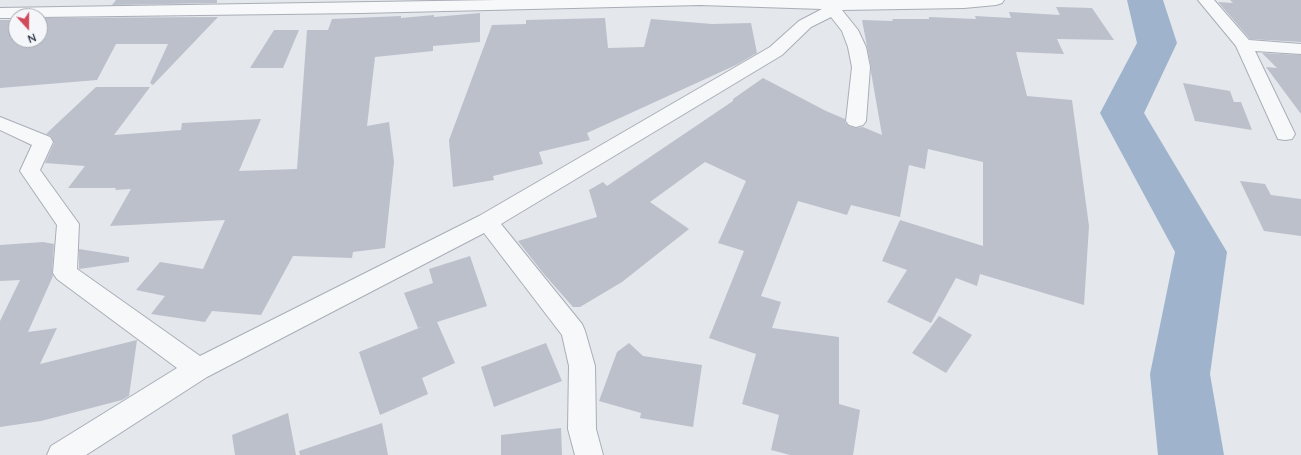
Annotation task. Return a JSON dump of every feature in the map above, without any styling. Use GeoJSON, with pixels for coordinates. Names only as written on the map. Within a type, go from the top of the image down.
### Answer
{"type":"FeatureCollection","features":[{"type":"Feature","properties":{"kind":"street"},"geometry":{"type":"LineString","coordinates":[[0,13],[700,0],[831,5],[964,3],[996,0]]}},
{"type":"Feature","properties":{"kind":"street"},"geometry":{"type":"LineString","coordinates":[[1206,0],[1244,46],[1285,134]]}},
{"type":"Feature","properties":{"kind":"street"},"geometry":{"type":"LineString","coordinates":[[831,5],[850,30],[857,47],[861,67],[856,121]]}},
{"type":"Feature","properties":{"kind":"street"},"geometry":{"type":"LineString","coordinates":[[61,455],[198,369],[487,222],[776,51],[805,24],[831,5]]}},
{"type":"Feature","properties":{"kind":"street"},"geometry":{"type":"LineString","coordinates":[[1244,46],[1301,49]]}},
{"type":"Feature","properties":{"kind":"street"},"geometry":{"type":"LineString","coordinates":[[0,123],[43,142],[30,171],[68,224],[65,273],[198,369]]}},
{"type":"Feature","properties":{"kind":"street"},"geometry":{"type":"LineString","coordinates":[[487,222],[572,331],[582,366],[582,430],[589,455]]}},
{"type":"Feature","properties":{"kind":"building"},"geometry":{"type":"Polygon","coordinates":[[[116,0],[217,0],[217,3],[112,5],[116,0]]]}},
{"type":"Feature","properties":{"kind":"building"},"geometry":{"type":"Polygon","coordinates":[[[1230,0],[1301,0],[1301,42],[1250,39],[1218,2],[1233,3],[1230,0]]]}},
{"type":"Feature","properties":{"kind":"building"},"geometry":{"type":"Polygon","coordinates":[[[1056,7],[1092,8],[1114,40],[1057,39],[1064,54],[1016,52],[1027,96],[1072,100],[1089,226],[1084,305],[980,274],[977,286],[956,278],[931,323],[887,302],[907,270],[882,261],[900,220],[983,246],[983,162],[928,149],[925,169],[909,165],[900,217],[851,205],[847,215],[798,201],[761,296],[781,302],[772,328],[839,337],[839,404],[860,410],[853,455],[790,455],[771,450],[779,415],[742,404],[756,354],[709,338],[744,251],[718,243],[746,181],[705,162],[650,202],[689,229],[622,282],[580,307],[573,307],[543,273],[518,241],[597,217],[589,190],[603,182],[607,186],[733,101],[733,99],[763,78],[826,111],[845,119],[845,122],[849,126],[856,128],[863,127],[882,135],[862,20],[893,21],[892,19],[929,19],[929,17],[976,19],[975,16],[1011,18],[1009,12],[1060,15],[1056,7]]]}},
{"type":"Feature","properties":{"kind":"building"},"geometry":{"type":"Polygon","coordinates":[[[480,13],[480,42],[433,46],[433,51],[375,57],[367,126],[389,122],[394,162],[385,248],[353,252],[352,258],[293,256],[261,315],[212,311],[205,322],[151,314],[165,296],[136,290],[160,262],[203,269],[225,220],[110,226],[131,189],[115,190],[116,188],[68,188],[85,166],[45,163],[54,143],[51,136],[46,134],[96,87],[150,87],[114,135],[181,130],[182,123],[261,119],[239,171],[297,169],[307,30],[328,30],[332,19],[401,16],[401,18],[434,15],[434,17],[480,13]]]}},
{"type":"Feature","properties":{"kind":"building"},"geometry":{"type":"Polygon","coordinates":[[[218,17],[153,85],[150,83],[168,44],[116,44],[97,80],[0,88],[0,20],[8,20],[8,48],[48,48],[48,18],[218,17]]]}},
{"type":"Feature","properties":{"kind":"building"},"geometry":{"type":"Polygon","coordinates":[[[605,18],[608,48],[644,47],[651,19],[712,24],[751,23],[757,53],[736,65],[587,133],[590,140],[539,152],[543,164],[493,176],[494,180],[453,187],[449,140],[492,25],[526,24],[526,20],[605,18]]]}},
{"type":"Feature","properties":{"kind":"building"},"geometry":{"type":"Polygon","coordinates":[[[274,30],[299,30],[283,68],[250,68],[274,30]]]}},
{"type":"Feature","properties":{"kind":"building"},"geometry":{"type":"Polygon","coordinates":[[[1262,53],[1301,55],[1301,114],[1266,67],[1277,68],[1262,53]]]}},
{"type":"Feature","properties":{"kind":"building"},"geometry":{"type":"Polygon","coordinates":[[[1183,83],[1230,91],[1234,102],[1241,102],[1252,130],[1195,121],[1183,83]]]}},
{"type":"Feature","properties":{"kind":"building"},"geometry":{"type":"Polygon","coordinates":[[[1240,181],[1265,184],[1271,195],[1301,199],[1301,236],[1264,231],[1240,181]]]}},
{"type":"Feature","properties":{"kind":"building"},"geometry":{"type":"Polygon","coordinates":[[[43,242],[54,244],[53,276],[28,332],[57,328],[40,364],[137,340],[129,396],[122,400],[41,421],[0,427],[0,321],[20,280],[0,281],[0,245],[43,242]]]}},
{"type":"Feature","properties":{"kind":"building"},"geometry":{"type":"Polygon","coordinates":[[[79,249],[129,257],[129,262],[79,269],[79,249]]]}},
{"type":"Feature","properties":{"kind":"building"},"geometry":{"type":"Polygon","coordinates":[[[470,256],[487,306],[437,322],[455,363],[422,378],[428,394],[380,415],[359,352],[424,326],[418,328],[404,293],[433,283],[429,269],[470,256]]]}},
{"type":"Feature","properties":{"kind":"building"},"geometry":{"type":"Polygon","coordinates":[[[939,316],[972,335],[946,373],[912,353],[939,316]]]}},
{"type":"Feature","properties":{"kind":"building"},"geometry":{"type":"Polygon","coordinates":[[[546,343],[562,381],[494,407],[481,367],[546,343]]]}},
{"type":"Feature","properties":{"kind":"building"},"geometry":{"type":"Polygon","coordinates":[[[629,343],[643,356],[702,365],[693,427],[640,418],[641,413],[599,401],[617,352],[629,343]]]}},
{"type":"Feature","properties":{"kind":"building"},"geometry":{"type":"Polygon","coordinates":[[[288,413],[296,455],[235,455],[232,435],[288,413]]]}},
{"type":"Feature","properties":{"kind":"building"},"geometry":{"type":"Polygon","coordinates":[[[382,423],[388,455],[300,455],[299,451],[382,423]]]}},
{"type":"Feature","properties":{"kind":"building"},"geometry":{"type":"Polygon","coordinates":[[[561,428],[562,455],[501,455],[501,435],[561,428]]]}},
{"type":"Feature","properties":{"kind":"waterway"},"geometry":{"type":"LineString","coordinates":[[1145,0],[1157,43],[1122,113],[1201,252],[1180,374],[1191,455]]}}]}
